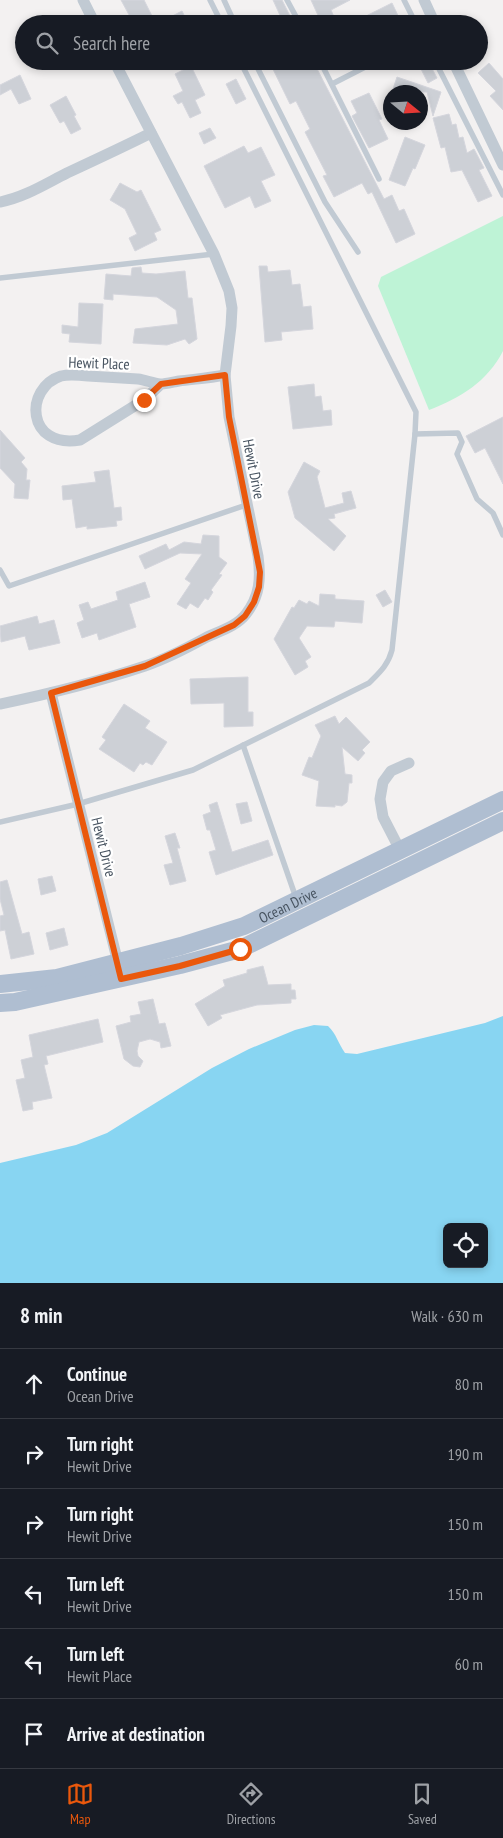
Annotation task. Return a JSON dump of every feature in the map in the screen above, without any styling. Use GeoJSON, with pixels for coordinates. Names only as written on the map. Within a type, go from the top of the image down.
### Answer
{"type":"FeatureCollection","features":[{"type":"Feature","properties":{"kind":"main road","name":"Ocean Drive"},"geometry":{"type":"LineString","coordinates":[[0,1003],[15,1002],[119,971],[181,946],[244,926],[503,800]]}},
{"type":"Feature","properties":{"kind":"main road","name":"Ocean Drive"},"geometry":{"type":"LineString","coordinates":[[0,984],[180,966],[240,949],[503,821]]}},
{"type":"Feature","properties":{"kind":"street"},"geometry":{"type":"LineString","coordinates":[[83,0],[90,15]]}},
{"type":"Feature","properties":{"kind":"street"},"geometry":{"type":"LineString","coordinates":[[424,0],[431,15]]}},
{"type":"Feature","properties":{"kind":"street","name":"Hewit Drive"},"geometry":{"type":"LineString","coordinates":[[0,704],[51,693],[145,666],[234,625],[245,616],[254,602],[259,587],[260,572],[229,417],[225,375],[232,308],[229,291],[214,254],[119,70]]}},
{"type":"Feature","properties":{"kind":"street"},"geometry":{"type":"LineString","coordinates":[[456,70],[503,165]]}},
{"type":"Feature","properties":{"kind":"street"},"geometry":{"type":"LineString","coordinates":[[0,202],[12,200],[42,188],[151,133]]}},
{"type":"Feature","properties":{"kind":"street","name":"Hewit Place"},"geometry":{"type":"LineString","coordinates":[[161,384],[144,400],[80,440],[71,442],[56,440],[47,436],[39,426],[37,404],[40,394],[60,376],[72,375],[140,380],[161,384],[225,375]]}},
{"type":"Feature","properties":{"kind":"street","name":"Hewit Drive"},"geometry":{"type":"LineString","coordinates":[[51,693],[119,971]]}},
{"type":"Feature","properties":{"kind":"street"},"geometry":{"type":"LineString","coordinates":[[400,850],[383,817],[380,799],[384,782],[391,771],[409,763]]}},
{"type":"Feature","properties":{"kind":"lane"},"geometry":{"type":"LineString","coordinates":[[210,0],[218,15]]}},
{"type":"Feature","properties":{"kind":"lane"},"geometry":{"type":"LineString","coordinates":[[224,0],[232,15]]}},
{"type":"Feature","properties":{"kind":"lane"},"geometry":{"type":"LineString","coordinates":[[287,0],[295,15]]}},
{"type":"Feature","properties":{"kind":"lane"},"geometry":{"type":"LineString","coordinates":[[404,0],[412,15]]}},
{"type":"Feature","properties":{"kind":"lane"},"geometry":{"type":"LineString","coordinates":[[0,822],[78,804],[193,770],[369,683],[389,661],[392,650],[416,412],[245,70]]}},
{"type":"Feature","properties":{"kind":"lane"},"geometry":{"type":"LineString","coordinates":[[259,70],[325,202],[358,252]]}},
{"type":"Feature","properties":{"kind":"lane"},"geometry":{"type":"LineString","coordinates":[[325,70],[379,180]]}},
{"type":"Feature","properties":{"kind":"lane"},"geometry":{"type":"LineString","coordinates":[[332,84],[360,70]]}},
{"type":"Feature","properties":{"kind":"lane"},"geometry":{"type":"LineString","coordinates":[[440,70],[503,195]]}},
{"type":"Feature","properties":{"kind":"lane"},"geometry":{"type":"LineString","coordinates":[[0,278],[214,254]]}},
{"type":"Feature","properties":{"kind":"lane"},"geometry":{"type":"LineString","coordinates":[[415,434],[458,433],[462,442],[457,454],[477,499],[493,513],[503,535]]}},
{"type":"Feature","properties":{"kind":"lane"},"geometry":{"type":"LineString","coordinates":[[0,570],[9,586],[246,504]]}},
{"type":"Feature","properties":{"kind":"lane"},"geometry":{"type":"LineString","coordinates":[[243,745],[297,900]]}},
{"type":"Feature","properties":{"kind":"green space"},"geometry":{"type":"Polygon","coordinates":[[[503,216],[503,351],[489,372],[472,388],[429,410],[378,286],[381,277],[503,216]]]}},
{"type":"Feature","properties":{"kind":"water"},"geometry":{"type":"Polygon","coordinates":[[[503,1016],[503,1283],[0,1283],[0,1163],[76,1145],[107,1133],[212,1068],[249,1049],[295,1030],[314,1025],[328,1026],[345,1053],[357,1054],[485,1023],[503,1016]]]}},
{"type":"Feature","properties":{"kind":"building"},"geometry":{"type":"Polygon","coordinates":[[[121,0],[144,0],[152,15],[129,15],[121,0]]]}},
{"type":"Feature","properties":{"kind":"building"},"geometry":{"type":"Polygon","coordinates":[[[273,0],[282,0],[290,15],[280,15],[273,0]]]}},
{"type":"Feature","properties":{"kind":"building"},"geometry":{"type":"Polygon","coordinates":[[[311,0],[350,0],[331,10],[333,15],[318,15],[311,0]]]}},
{"type":"Feature","properties":{"kind":"building"},"geometry":{"type":"Polygon","coordinates":[[[392,3],[398,15],[368,15],[392,3]]]}},
{"type":"Feature","properties":{"kind":"building"},"geometry":{"type":"Polygon","coordinates":[[[182,11],[184,15],[174,15],[182,11]]]}},
{"type":"Feature","properties":{"kind":"building"},"geometry":{"type":"Polygon","coordinates":[[[488,64],[503,79],[503,110],[490,96],[496,91],[478,73],[481,70],[488,70],[488,64]]]}},
{"type":"Feature","properties":{"kind":"building"},"geometry":{"type":"Polygon","coordinates":[[[183,70],[193,70],[205,95],[195,100],[201,113],[190,118],[182,102],[178,104],[173,96],[183,91],[175,74],[183,70]]]}},
{"type":"Feature","properties":{"kind":"building"},"geometry":{"type":"Polygon","coordinates":[[[273,70],[318,70],[384,199],[392,195],[399,211],[404,209],[415,234],[396,243],[372,192],[368,194],[362,183],[334,197],[323,176],[327,175],[305,132],[310,129],[296,101],[290,104],[273,70]]]}},
{"type":"Feature","properties":{"kind":"building"},"geometry":{"type":"Polygon","coordinates":[[[422,70],[433,70],[437,78],[428,83],[422,70]]]}},
{"type":"Feature","properties":{"kind":"building"},"geometry":{"type":"Polygon","coordinates":[[[20,75],[31,99],[19,104],[11,89],[0,95],[0,85],[20,75]]]}},
{"type":"Feature","properties":{"kind":"building"},"geometry":{"type":"Polygon","coordinates":[[[397,77],[420,85],[394,85],[397,77]]]}},
{"type":"Feature","properties":{"kind":"building"},"geometry":{"type":"Polygon","coordinates":[[[236,79],[246,99],[236,104],[226,84],[236,79]]]}},
{"type":"Feature","properties":{"kind":"building"},"geometry":{"type":"Polygon","coordinates":[[[428,88],[441,92],[433,116],[428,96],[428,88]]]}},
{"type":"Feature","properties":{"kind":"building"},"geometry":{"type":"Polygon","coordinates":[[[369,93],[382,119],[379,120],[388,139],[369,148],[352,116],[357,113],[351,101],[369,93]]]}},
{"type":"Feature","properties":{"kind":"building"},"geometry":{"type":"Polygon","coordinates":[[[66,96],[81,129],[71,134],[64,121],[60,123],[50,105],[66,96]]]}},
{"type":"Feature","properties":{"kind":"building"},"geometry":{"type":"Polygon","coordinates":[[[449,114],[452,125],[456,124],[459,138],[463,137],[467,153],[474,149],[484,168],[479,170],[492,196],[478,202],[462,170],[451,172],[445,147],[441,148],[433,118],[449,114]]]}},
{"type":"Feature","properties":{"kind":"building"},"geometry":{"type":"Polygon","coordinates":[[[210,128],[216,138],[204,144],[199,133],[210,128]]]}},
{"type":"Feature","properties":{"kind":"building"},"geometry":{"type":"Polygon","coordinates":[[[405,137],[425,145],[415,169],[413,168],[405,186],[389,180],[405,137]]]}},
{"type":"Feature","properties":{"kind":"building"},"geometry":{"type":"Polygon","coordinates":[[[244,146],[248,153],[261,147],[275,175],[261,181],[271,201],[255,208],[250,196],[225,208],[204,166],[244,146]]]}},
{"type":"Feature","properties":{"kind":"building"},"geometry":{"type":"Polygon","coordinates":[[[120,183],[137,192],[141,190],[161,230],[154,233],[157,240],[135,251],[129,238],[137,234],[125,209],[110,200],[120,183]]]}},
{"type":"Feature","properties":{"kind":"building"},"geometry":{"type":"Polygon","coordinates":[[[259,266],[267,266],[268,272],[290,270],[292,285],[300,284],[303,307],[311,306],[313,329],[281,332],[282,340],[265,342],[259,266]]]}},
{"type":"Feature","properties":{"kind":"building"},"geometry":{"type":"Polygon","coordinates":[[[141,267],[142,273],[156,274],[185,271],[188,298],[192,298],[197,339],[189,344],[185,339],[167,345],[133,343],[135,329],[178,324],[176,310],[157,297],[113,294],[113,300],[104,299],[106,274],[131,276],[132,268],[141,267]]]}},
{"type":"Feature","properties":{"kind":"building"},"geometry":{"type":"Polygon","coordinates":[[[79,303],[103,304],[101,344],[69,342],[70,334],[62,333],[62,325],[78,327],[79,303]]]}},
{"type":"Feature","properties":{"kind":"building"},"geometry":{"type":"Polygon","coordinates":[[[314,384],[315,397],[321,396],[323,411],[331,410],[332,425],[293,429],[288,387],[314,384]]]}},
{"type":"Feature","properties":{"kind":"building"},"geometry":{"type":"Polygon","coordinates":[[[503,417],[503,484],[485,448],[475,453],[466,436],[503,417]]]}},
{"type":"Feature","properties":{"kind":"building"},"geometry":{"type":"Polygon","coordinates":[[[0,430],[25,458],[21,462],[27,469],[26,480],[30,480],[28,499],[14,498],[15,484],[0,468],[0,430]]]}},
{"type":"Feature","properties":{"kind":"building"},"geometry":{"type":"Polygon","coordinates":[[[304,462],[320,471],[317,477],[325,508],[344,503],[342,493],[351,491],[356,508],[334,514],[335,518],[328,519],[346,536],[334,551],[295,518],[288,492],[304,462]]]}},
{"type":"Feature","properties":{"kind":"building"},"geometry":{"type":"Polygon","coordinates":[[[109,470],[114,508],[121,507],[122,520],[116,521],[117,526],[87,529],[87,526],[76,528],[72,499],[63,500],[62,486],[96,482],[94,472],[109,470]]]}},
{"type":"Feature","properties":{"kind":"building"},"geometry":{"type":"Polygon","coordinates":[[[203,535],[219,536],[219,557],[227,563],[219,574],[222,575],[211,590],[213,592],[208,600],[205,598],[198,608],[190,603],[186,609],[177,604],[191,583],[185,579],[202,554],[180,553],[145,569],[139,556],[166,544],[169,550],[184,542],[201,544],[203,535]]]}},
{"type":"Feature","properties":{"kind":"building"},"geometry":{"type":"Polygon","coordinates":[[[145,582],[150,597],[129,604],[136,627],[99,640],[97,633],[82,638],[77,623],[84,620],[79,605],[88,602],[91,609],[118,600],[116,592],[145,582]]]}},
{"type":"Feature","properties":{"kind":"building"},"geometry":{"type":"Polygon","coordinates":[[[385,590],[392,602],[383,607],[376,595],[385,590]]]}},
{"type":"Feature","properties":{"kind":"building"},"geometry":{"type":"Polygon","coordinates":[[[320,594],[335,595],[335,599],[364,601],[362,623],[335,621],[334,627],[307,626],[299,638],[311,657],[305,661],[308,667],[295,675],[274,639],[292,607],[294,608],[299,600],[307,604],[309,601],[319,606],[320,594]]]}},
{"type":"Feature","properties":{"kind":"building"},"geometry":{"type":"Polygon","coordinates":[[[37,616],[39,624],[54,620],[60,643],[29,650],[25,636],[1,642],[0,626],[37,616]]]}},
{"type":"Feature","properties":{"kind":"building"},"geometry":{"type":"Polygon","coordinates":[[[248,677],[248,712],[253,712],[253,726],[224,727],[224,703],[191,704],[190,679],[248,677]]]}},
{"type":"Feature","properties":{"kind":"building"},"geometry":{"type":"Polygon","coordinates":[[[124,704],[150,721],[145,728],[167,742],[152,765],[146,762],[143,765],[140,763],[134,772],[99,749],[106,740],[102,737],[124,704]]]}},
{"type":"Feature","properties":{"kind":"building"},"geometry":{"type":"Polygon","coordinates":[[[335,716],[339,724],[346,717],[370,742],[362,750],[365,753],[358,761],[342,747],[345,774],[352,775],[347,802],[342,806],[335,805],[335,807],[316,806],[319,781],[302,775],[309,757],[312,758],[321,736],[315,725],[335,716]]]}},
{"type":"Feature","properties":{"kind":"building"},"geometry":{"type":"Polygon","coordinates":[[[217,802],[232,852],[268,840],[273,855],[216,875],[209,852],[216,850],[203,815],[211,812],[209,805],[217,802]]]}},
{"type":"Feature","properties":{"kind":"building"},"geometry":{"type":"Polygon","coordinates":[[[247,802],[252,821],[241,824],[236,804],[247,802]]]}},
{"type":"Feature","properties":{"kind":"building"},"geometry":{"type":"Polygon","coordinates":[[[175,833],[180,848],[177,848],[186,881],[170,885],[164,865],[173,863],[165,836],[175,833]]]}},
{"type":"Feature","properties":{"kind":"building"},"geometry":{"type":"Polygon","coordinates":[[[52,876],[56,891],[41,895],[38,879],[52,876]]]}},
{"type":"Feature","properties":{"kind":"building"},"geometry":{"type":"Polygon","coordinates":[[[7,880],[22,934],[29,932],[34,954],[11,959],[5,930],[0,931],[0,916],[4,915],[0,899],[0,882],[7,880]]]}},
{"type":"Feature","properties":{"kind":"building"},"geometry":{"type":"Polygon","coordinates":[[[64,928],[68,945],[50,950],[46,933],[64,928]]]}},
{"type":"Feature","properties":{"kind":"building"},"geometry":{"type":"Polygon","coordinates":[[[263,966],[268,985],[291,984],[291,990],[295,990],[296,999],[291,999],[291,1003],[257,1005],[220,1015],[222,1018],[208,1026],[195,1004],[225,986],[223,980],[247,973],[247,970],[263,966]]]}},
{"type":"Feature","properties":{"kind":"building"},"geometry":{"type":"Polygon","coordinates":[[[153,999],[159,1024],[165,1023],[171,1046],[161,1048],[160,1042],[150,1039],[139,1042],[138,1056],[143,1061],[140,1067],[133,1066],[124,1059],[116,1026],[131,1022],[130,1016],[141,1014],[138,1002],[153,999]]]}},
{"type":"Feature","properties":{"kind":"building"},"geometry":{"type":"Polygon","coordinates":[[[98,1019],[103,1042],[46,1056],[48,1064],[44,1065],[52,1098],[32,1102],[33,1109],[23,1111],[16,1080],[25,1078],[21,1060],[33,1057],[29,1035],[98,1019]]]}},
{"type":"Feature","properties":{"kind":"route"},"geometry":{"type":"LineString","coordinates":[[144,400],[161,384],[225,375],[229,417],[258,556],[259,587],[254,602],[245,616],[234,625],[145,666],[51,693],[121,979],[180,966],[240,949]]}}]}
